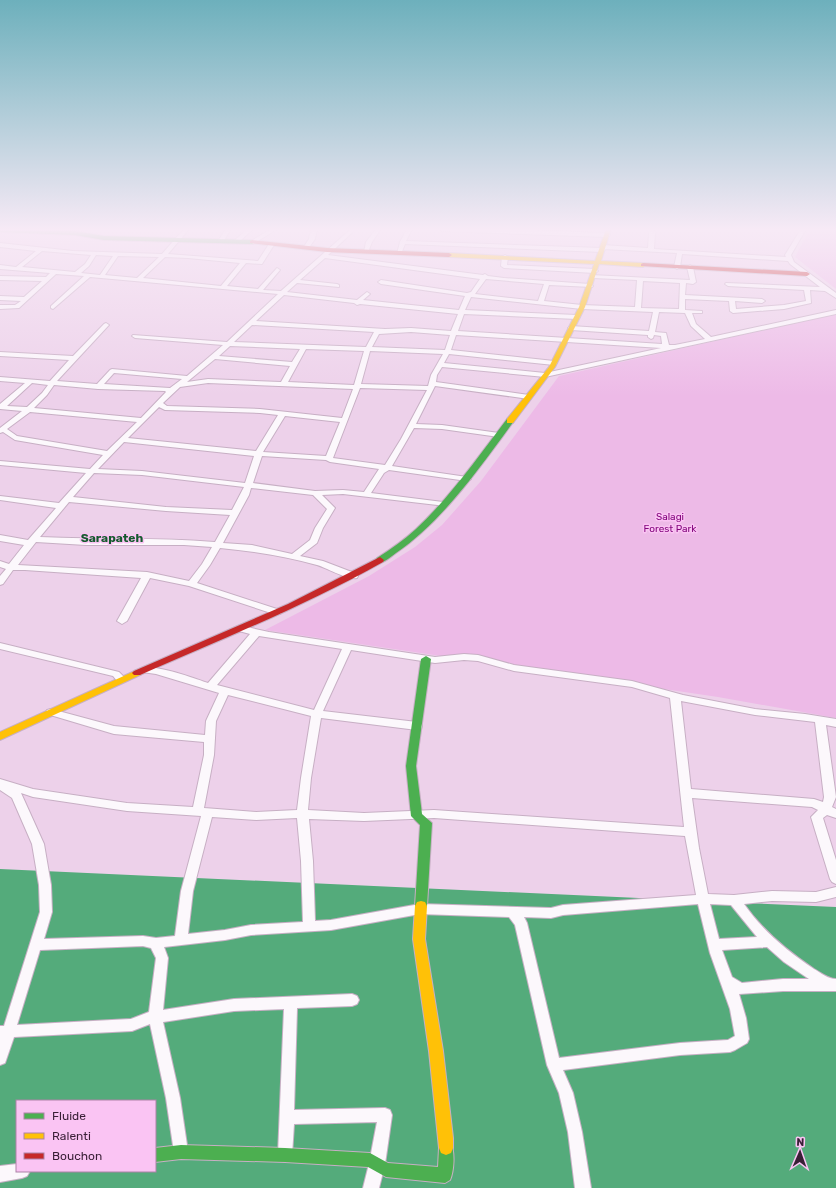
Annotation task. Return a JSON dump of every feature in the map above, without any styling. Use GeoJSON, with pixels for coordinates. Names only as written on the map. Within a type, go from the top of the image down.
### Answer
{"type":"FeatureCollection","features":[{"type":"Feature","properties":{"kind":"street"},"geometry":{"type":"LineString","coordinates":[[0,307],[17,307],[42,284]]}},
{"type":"Feature","properties":{"kind":"street"},"geometry":{"type":"LineString","coordinates":[[52,307],[78,284]]}},
{"type":"Feature","properties":{"kind":"street"},"geometry":{"type":"LineString","coordinates":[[185,284],[282,293],[357,303],[462,312],[577,317]]}},
{"type":"Feature","properties":{"kind":"street"},"geometry":{"type":"LineString","coordinates":[[222,288],[225,284]]}},
{"type":"Feature","properties":{"kind":"street"},"geometry":{"type":"LineString","coordinates":[[259,291],[265,284]]}},
{"type":"Feature","properties":{"kind":"street"},"geometry":{"type":"LineString","coordinates":[[0,582],[85,478],[176,386],[189,378],[229,344],[291,284]]}},
{"type":"Feature","properties":{"kind":"street"},"geometry":{"type":"LineString","coordinates":[[324,284],[337,286]]}},
{"type":"Feature","properties":{"kind":"street"},"geometry":{"type":"LineString","coordinates":[[399,284],[582,307],[700,312]]}},
{"type":"Feature","properties":{"kind":"street"},"geometry":{"type":"LineString","coordinates":[[366,495],[381,471],[386,469],[405,439],[432,386],[434,374],[447,352],[455,333],[457,322],[469,294],[474,293],[480,284]]}},
{"type":"Feature","properties":{"kind":"street"},"geometry":{"type":"LineString","coordinates":[[540,303],[546,284]]}},
{"type":"Feature","properties":{"kind":"street"},"geometry":{"type":"LineString","coordinates":[[0,736],[122,680],[242,629],[277,612],[290,608],[354,576],[413,538],[467,479],[554,363],[582,307],[590,286],[568,284]]}},
{"type":"Feature","properties":{"kind":"street"},"geometry":{"type":"LineString","coordinates":[[638,310],[640,284]]}},
{"type":"Feature","properties":{"kind":"street"},"geometry":{"type":"LineString","coordinates":[[683,284],[682,297],[685,312],[693,325],[710,340]]}},
{"type":"Feature","properties":{"kind":"street"},"geometry":{"type":"LineString","coordinates":[[735,284],[827,289]]}},
{"type":"Feature","properties":{"kind":"street"},"geometry":{"type":"LineString","coordinates":[[821,284],[836,296]]}},
{"type":"Feature","properties":{"kind":"street"},"geometry":{"type":"LineString","coordinates":[[762,286],[762,309]]}},
{"type":"Feature","properties":{"kind":"street"},"geometry":{"type":"LineString","coordinates":[[732,300],[733,311],[784,307],[809,302],[807,288]]}},
{"type":"Feature","properties":{"kind":"street"},"geometry":{"type":"LineString","coordinates":[[357,303],[367,294]]}},
{"type":"Feature","properties":{"kind":"street"},"geometry":{"type":"LineString","coordinates":[[682,297],[762,301]]}},
{"type":"Feature","properties":{"kind":"street"},"geometry":{"type":"LineString","coordinates":[[0,298],[27,299]]}},
{"type":"Feature","properties":{"kind":"street"},"geometry":{"type":"LineString","coordinates":[[651,346],[656,311]]}},
{"type":"Feature","properties":{"kind":"street"},"geometry":{"type":"LineString","coordinates":[[439,365],[545,375],[836,312]]}},
{"type":"Feature","properties":{"kind":"street"},"geometry":{"type":"LineString","coordinates":[[252,323],[404,330],[678,347]]}},
{"type":"Feature","properties":{"kind":"street"},"geometry":{"type":"LineString","coordinates":[[106,325],[56,377],[45,394],[28,410],[2,430],[15,438],[109,454]]}},
{"type":"Feature","properties":{"kind":"street"},"geometry":{"type":"LineString","coordinates":[[571,328],[652,332],[664,334],[666,346]]}},
{"type":"Feature","properties":{"kind":"street"},"geometry":{"type":"LineString","coordinates":[[328,458],[357,387],[369,348],[377,332],[385,330]]}},
{"type":"Feature","properties":{"kind":"street"},"geometry":{"type":"LineString","coordinates":[[134,336],[229,344],[447,352],[554,363]]}},
{"type":"Feature","properties":{"kind":"street"},"geometry":{"type":"LineString","coordinates":[[283,385],[304,347]]}},
{"type":"Feature","properties":{"kind":"street"},"geometry":{"type":"LineString","coordinates":[[0,354],[75,358]]}},
{"type":"Feature","properties":{"kind":"street"},"geometry":{"type":"LineString","coordinates":[[213,357],[294,364]]}},
{"type":"Feature","properties":{"kind":"street"},"geometry":{"type":"LineString","coordinates":[[98,387],[112,371],[189,378]]}},
{"type":"Feature","properties":{"kind":"street"},"geometry":{"type":"LineString","coordinates":[[0,379],[54,382],[98,387],[167,389],[170,393]]}},
{"type":"Feature","properties":{"kind":"street"},"geometry":{"type":"LineString","coordinates":[[1,407],[31,381]]}},
{"type":"Feature","properties":{"kind":"street"},"geometry":{"type":"LineString","coordinates":[[176,386],[208,382],[357,387],[432,386],[529,397]]}},
{"type":"Feature","properties":{"kind":"street"},"geometry":{"type":"LineString","coordinates":[[159,404],[165,408],[283,414],[344,420]]}},
{"type":"Feature","properties":{"kind":"street"},"geometry":{"type":"LineString","coordinates":[[1,407],[142,420]]}},
{"type":"Feature","properties":{"kind":"street"},"geometry":{"type":"LineString","coordinates":[[191,584],[206,565],[245,495],[260,450],[283,414]]}},
{"type":"Feature","properties":{"kind":"street"},"geometry":{"type":"LineString","coordinates":[[411,426],[442,427],[499,435]]}},
{"type":"Feature","properties":{"kind":"street"},"geometry":{"type":"LineString","coordinates":[[123,440],[259,454],[328,458],[330,460],[386,469],[467,479]]}},
{"type":"Feature","properties":{"kind":"street"},"geometry":{"type":"LineString","coordinates":[[0,463],[90,471],[142,473],[315,493],[342,492],[443,504]]}},
{"type":"Feature","properties":{"kind":"street"},"geometry":{"type":"LineString","coordinates":[[294,557],[314,541],[331,508],[315,493]]}},
{"type":"Feature","properties":{"kind":"street"},"geometry":{"type":"LineString","coordinates":[[0,498],[235,513]]}},
{"type":"Feature","properties":{"kind":"street"},"geometry":{"type":"LineString","coordinates":[[0,538],[32,541],[184,542],[217,544],[252,548],[320,563],[354,576]]}},
{"type":"Feature","properties":{"kind":"street"},"geometry":{"type":"LineString","coordinates":[[0,564],[11,568],[25,567],[147,575],[191,584],[277,612]]}},
{"type":"Feature","properties":{"kind":"street"},"geometry":{"type":"LineString","coordinates":[[122,621],[147,575]]}},
{"type":"Feature","properties":{"kind":"street"},"geometry":{"type":"LineString","coordinates":[[242,629],[426,659],[435,660],[464,657],[478,658],[514,668],[632,684],[675,696],[754,712],[820,720],[836,724]]}},
{"type":"Feature","properties":{"kind":"street"},"geometry":{"type":"LineString","coordinates":[[210,687],[257,632]]}},
{"type":"Feature","properties":{"kind":"street"},"geometry":{"type":"LineString","coordinates":[[0,646],[116,674],[122,680]]}},
{"type":"Feature","properties":{"kind":"street"},"geometry":{"type":"LineString","coordinates":[[309,926],[307,861],[302,814],[306,778],[318,714],[348,647]]}},
{"type":"Feature","properties":{"kind":"street"},"geometry":{"type":"LineString","coordinates":[[156,1155],[181,1152],[285,1155],[370,1160],[386,1170],[445,1175],[446,1138],[436,1051],[419,939],[426,823],[417,816],[411,766],[426,659]]}},
{"type":"Feature","properties":{"kind":"street"},"geometry":{"type":"LineString","coordinates":[[145,670],[157,671],[210,687],[318,714],[417,726]]}},
{"type":"Feature","properties":{"kind":"street"},"geometry":{"type":"LineString","coordinates":[[181,940],[187,891],[203,811],[211,721],[225,691]]}},
{"type":"Feature","properties":{"kind":"street"},"geometry":{"type":"LineString","coordinates":[[554,1065],[680,1049],[730,1046],[742,1039],[741,1024],[715,945],[702,899],[690,832],[675,696]]}},
{"type":"Feature","properties":{"kind":"street"},"geometry":{"type":"LineString","coordinates":[[51,712],[114,730],[210,739]]}},
{"type":"Feature","properties":{"kind":"street"},"geometry":{"type":"LineString","coordinates":[[820,720],[831,811]]}},
{"type":"Feature","properties":{"kind":"street"},"geometry":{"type":"LineString","coordinates":[[0,784],[33,793],[128,807],[203,811],[256,816],[302,814],[364,817],[417,816],[434,814],[690,832]]}},
{"type":"Feature","properties":{"kind":"street"},"geometry":{"type":"LineString","coordinates":[[0,784],[16,795],[38,844],[45,885],[46,912],[37,944],[4,1032],[0,1059]]}},
{"type":"Feature","properties":{"kind":"street"},"geometry":{"type":"LineString","coordinates":[[686,793],[814,803],[831,811]]}},
{"type":"Feature","properties":{"kind":"street"},"geometry":{"type":"LineString","coordinates":[[831,811],[817,817],[836,879]]}},
{"type":"Feature","properties":{"kind":"street"},"geometry":{"type":"LineString","coordinates":[[37,944],[143,941],[156,943],[225,935],[251,930],[331,925],[420,908],[551,913],[563,910],[702,899],[734,900],[772,896],[816,897],[836,892]]}},
{"type":"Feature","properties":{"kind":"street"},"geometry":{"type":"LineString","coordinates":[[734,900],[745,918],[758,933],[802,967],[832,985]]}},
{"type":"Feature","properties":{"kind":"street"},"geometry":{"type":"LineString","coordinates":[[513,912],[521,923],[523,929],[554,1065],[566,1093],[575,1132],[583,1188]]}},
{"type":"Feature","properties":{"kind":"street"},"geometry":{"type":"LineString","coordinates":[[715,945],[769,942]]}},
{"type":"Feature","properties":{"kind":"street"},"geometry":{"type":"LineString","coordinates":[[156,943],[162,958],[155,1018],[173,1098],[181,1152]]}},
{"type":"Feature","properties":{"kind":"street"},"geometry":{"type":"LineString","coordinates":[[727,981],[740,989],[783,985],[832,985]]}},
{"type":"Feature","properties":{"kind":"street"},"geometry":{"type":"LineString","coordinates":[[4,1032],[132,1025],[155,1018],[234,1005],[352,1000]]}},
{"type":"Feature","properties":{"kind":"street"},"geometry":{"type":"LineString","coordinates":[[285,1155],[291,1002]]}},
{"type":"Feature","properties":{"kind":"street"},"geometry":{"type":"LineString","coordinates":[[287,1117],[385,1115],[377,1164],[371,1188]]}},
{"type":"Feature","properties":{"kind":"street"},"geometry":{"type":"LineString","coordinates":[[0,1174],[16,1172]]}},
{"type":"Feature","properties":{"kind":"green space"},"geometry":{"type":"Polygon","coordinates":[[[830,284],[836,284],[836,289],[830,284]]]}},
{"type":"Feature","properties":{"kind":"green space","name":"Salagi Forest Park"},"geometry":{"type":"Polygon","coordinates":[[[836,314],[836,718],[718,697],[265,630],[369,576],[415,547],[442,525],[481,481],[559,376],[836,314]]]}},
{"type":"Feature","properties":{"kind":"shaded area"},"geometry":{"type":"Polygon","coordinates":[[[0,869],[836,907],[836,1188],[0,1188],[0,869]]]}},
{"type":"Feature","properties":{"kind":"traffic: fast"},"geometry":{"type":"LineString","coordinates":[[380,560],[419,531],[436,514],[510,421]]}},
{"type":"Feature","properties":{"kind":"traffic: fast"},"geometry":{"type":"LineString","coordinates":[[421,906],[426,823],[417,816],[411,766],[426,659]]}},
{"type":"Feature","properties":{"kind":"traffic: fast"},"geometry":{"type":"LineString","coordinates":[[156,1155],[181,1152],[285,1155],[370,1160],[386,1170],[445,1175],[446,1148]]}},
{"type":"Feature","properties":{"kind":"traffic: slow"},"geometry":{"type":"LineString","coordinates":[[510,421],[552,367],[582,307],[590,284]]}},
{"type":"Feature","properties":{"kind":"traffic: slow"},"geometry":{"type":"LineString","coordinates":[[0,736],[137,673]]}},
{"type":"Feature","properties":{"kind":"traffic: slow"},"geometry":{"type":"LineString","coordinates":[[421,906],[419,939],[436,1051],[446,1148]]}},
{"type":"Feature","properties":{"kind":"traffic: jam"},"geometry":{"type":"LineString","coordinates":[[137,673],[291,606],[351,577],[380,560]]}},
{"type":"Feature","properties":{"kind":"district","name":"Sarapateh"},"geometry":{"type":"Point","coordinates":[112,538]}}]}
